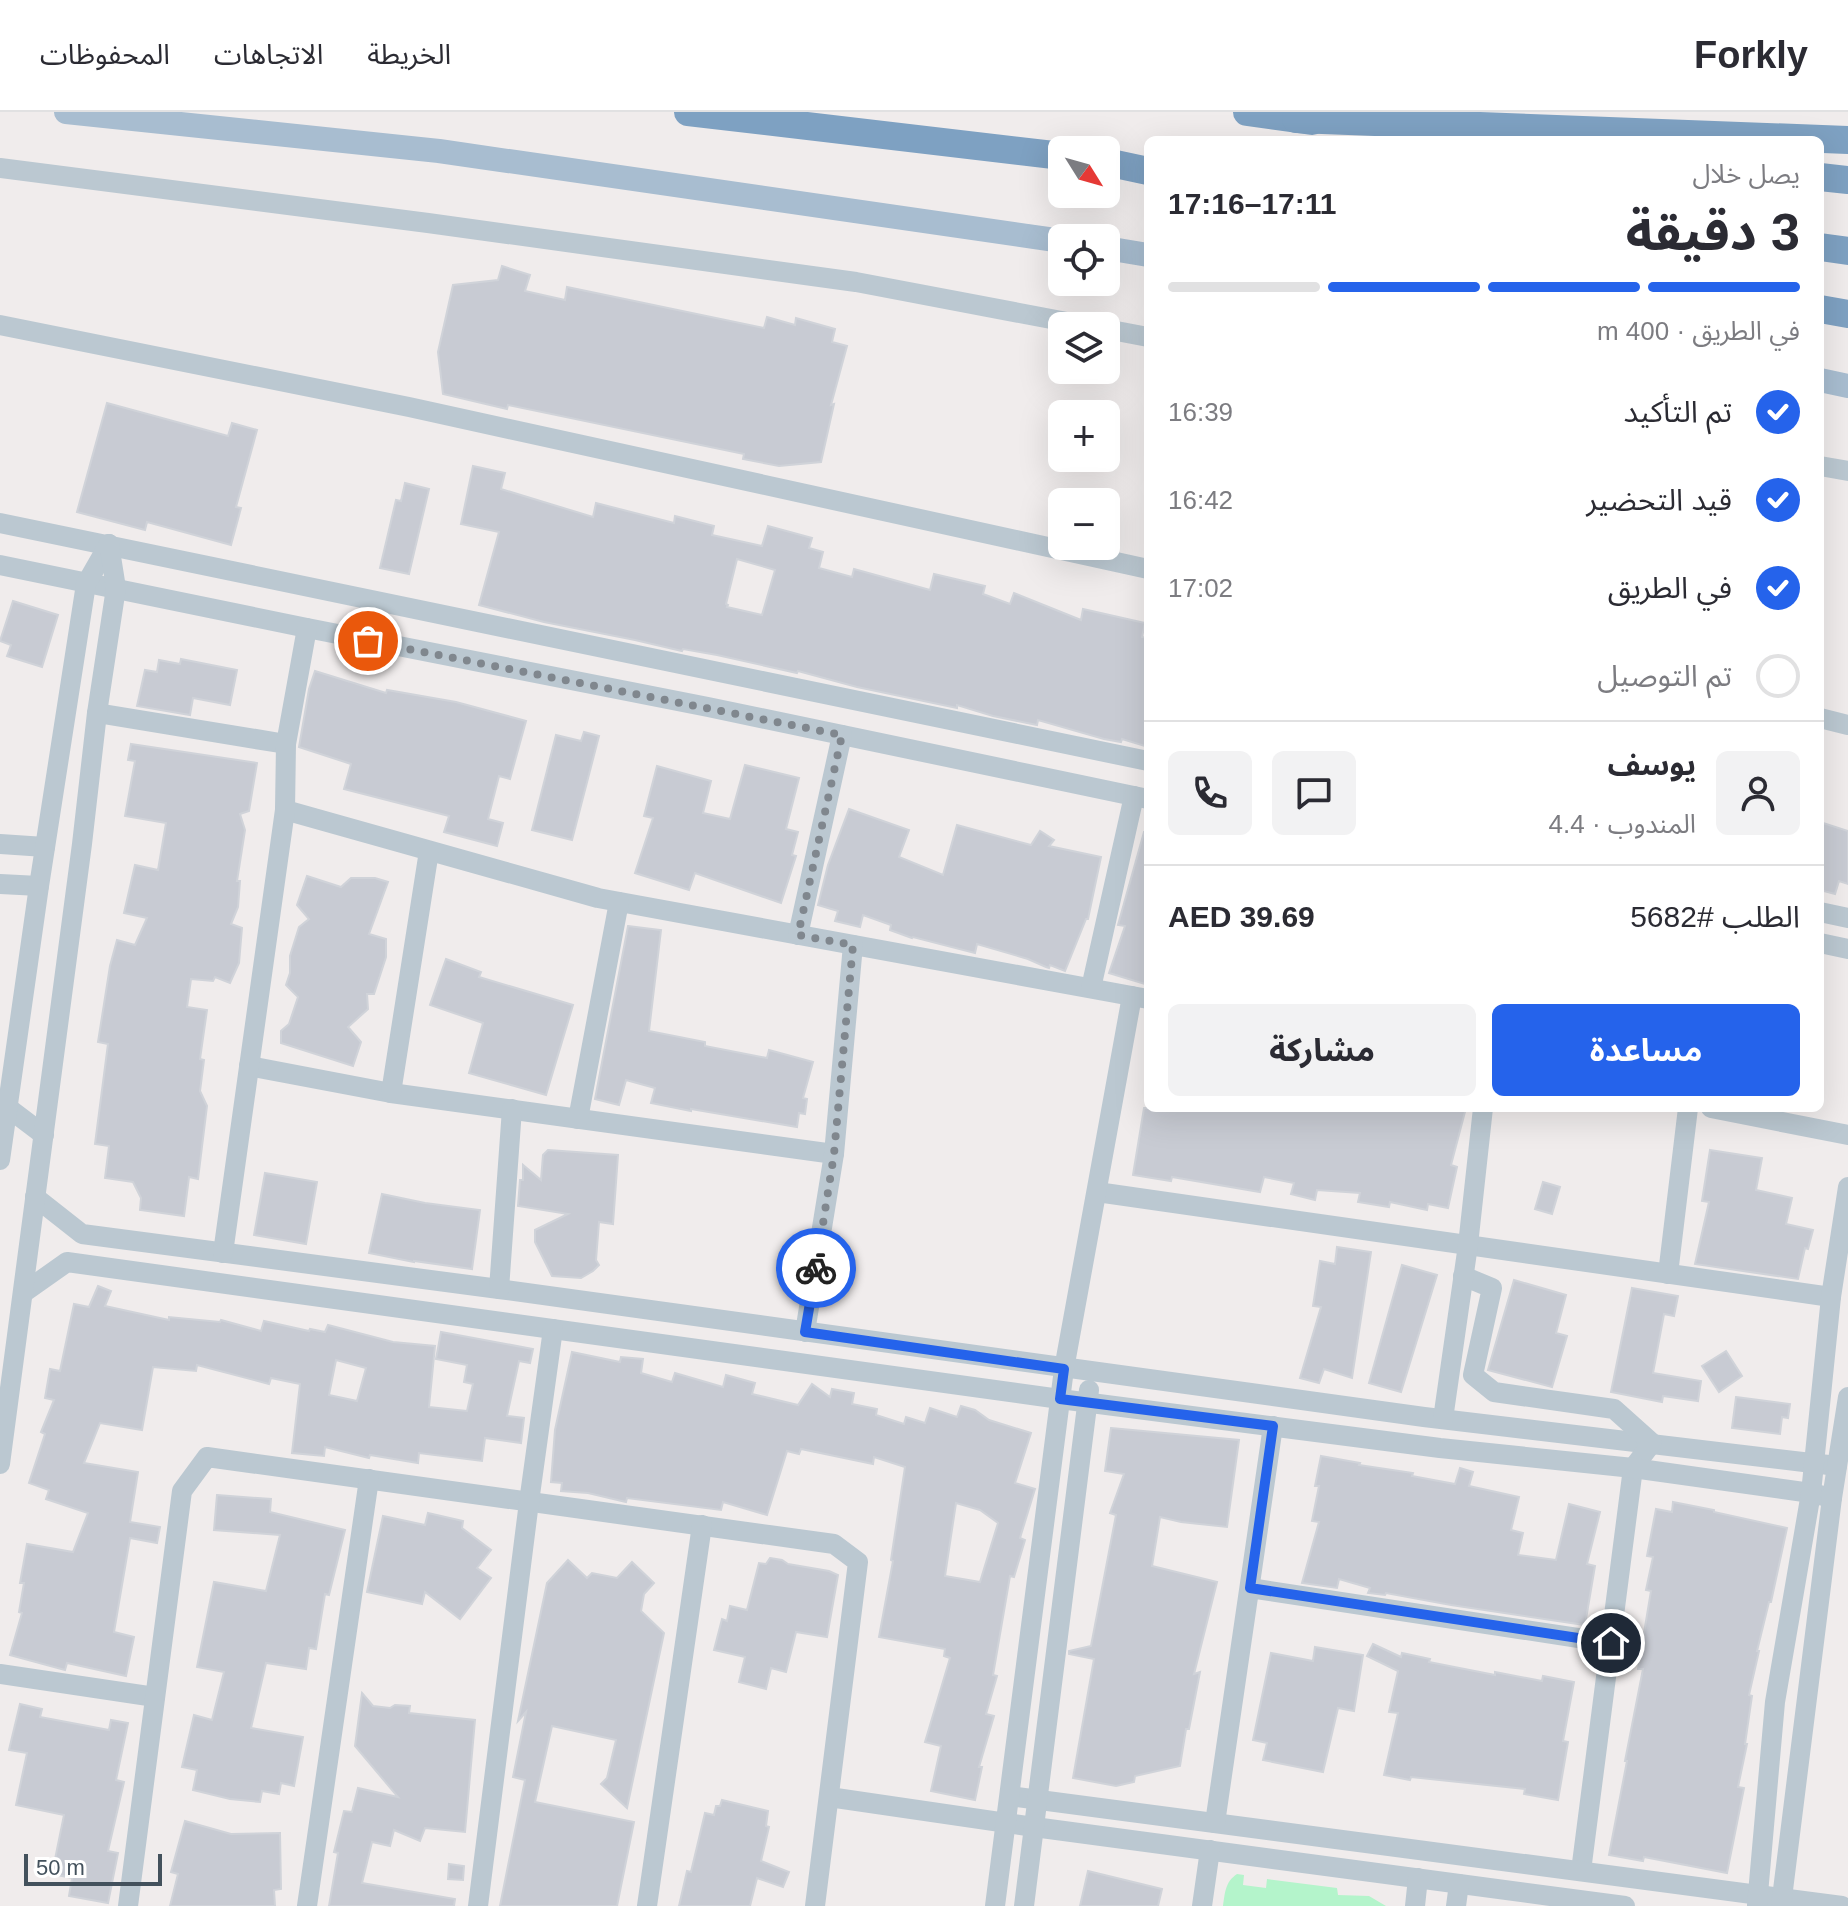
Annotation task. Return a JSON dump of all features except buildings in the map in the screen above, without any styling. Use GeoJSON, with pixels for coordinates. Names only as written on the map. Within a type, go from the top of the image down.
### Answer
{"type":"FeatureCollection","features":[{"type":"Feature","properties":{"kind":"highway"},"geometry":{"type":"LineString","coordinates":[[688,112],[1048,154]]}},
{"type":"Feature","properties":{"kind":"highway"},"geometry":{"type":"LineString","coordinates":[[1247,112],[1451,136]]}},
{"type":"Feature","properties":{"kind":"highway"},"geometry":{"type":"LineString","coordinates":[[1296,119],[1743,136]]}},
{"type":"Feature","properties":{"kind":"highway"},"geometry":{"type":"LineString","coordinates":[[1824,139],[1848,140]]}},
{"type":"Feature","properties":{"kind":"highway"},"geometry":{"type":"LineString","coordinates":[[1120,163],[1144,167]]}},
{"type":"Feature","properties":{"kind":"highway"},"geometry":{"type":"LineString","coordinates":[[1824,177],[1848,180]]}},
{"type":"Feature","properties":{"kind":"highway"},"geometry":{"type":"LineString","coordinates":[[1824,248],[1848,251]]}},
{"type":"Feature","properties":{"kind":"highway"},"geometry":{"type":"LineString","coordinates":[[1824,310],[1848,314]]}},
{"type":"Feature","properties":{"kind":"main road"},"geometry":{"type":"LineString","coordinates":[[66,112],[439,151],[1048,239]]}},
{"type":"Feature","properties":{"kind":"main road"},"geometry":{"type":"LineString","coordinates":[[1120,250],[1144,254]]}},
{"type":"Feature","properties":{"kind":"main road"},"geometry":{"type":"LineString","coordinates":[[1824,381],[1848,386]]}},
{"type":"Feature","properties":{"kind":"street"},"geometry":{"type":"LineString","coordinates":[[0,168],[856,282],[1048,318]]}},
{"type":"Feature","properties":{"kind":"street"},"geometry":{"type":"LineString","coordinates":[[0,325],[409,407],[1144,568]]}},
{"type":"Feature","properties":{"kind":"street"},"geometry":{"type":"LineString","coordinates":[[1120,332],[1144,336]]}},
{"type":"Feature","properties":{"kind":"street"},"geometry":{"type":"LineString","coordinates":[[1824,467],[1848,471]]}},
{"type":"Feature","properties":{"kind":"street"},"geometry":{"type":"LineString","coordinates":[[0,523],[1144,760]]}},
{"type":"Feature","properties":{"kind":"street"},"geometry":{"type":"LineString","coordinates":[[1,1148],[4,1107],[86,584],[109,544]]}},
{"type":"Feature","properties":{"kind":"street"},"geometry":{"type":"LineString","coordinates":[[0,1464],[97,713],[116,588],[109,544]]}},
{"type":"Feature","properties":{"kind":"street"},"geometry":{"type":"LineString","coordinates":[[0,565],[1141,798],[1091,988]]}},
{"type":"Feature","properties":{"kind":"street"},"geometry":{"type":"LineString","coordinates":[[223,1253],[285,810],[286,744],[307,628]]}},
{"type":"Feature","properties":{"kind":"street"},"geometry":{"type":"LineString","coordinates":[[97,713],[286,744]]}},
{"type":"Feature","properties":{"kind":"street"},"geometry":{"type":"LineString","coordinates":[[1824,719],[1848,725]]}},
{"type":"Feature","properties":{"kind":"street"},"geometry":{"type":"LineString","coordinates":[[798,935],[842,735]]}},
{"type":"Feature","properties":{"kind":"street"},"geometry":{"type":"LineString","coordinates":[[285,810],[598,898],[1140,997],[1097,1192],[1064,1369],[995,1906]]}},
{"type":"Feature","properties":{"kind":"street"},"geometry":{"type":"LineString","coordinates":[[0,844],[45,847]]}},
{"type":"Feature","properties":{"kind":"street"},"geometry":{"type":"LineString","coordinates":[[391,1093],[429,851]]}},
{"type":"Feature","properties":{"kind":"street"},"geometry":{"type":"LineString","coordinates":[[0,884],[39,886]]}},
{"type":"Feature","properties":{"kind":"street"},"geometry":{"type":"LineString","coordinates":[[578,1119],[619,902]]}},
{"type":"Feature","properties":{"kind":"street"},"geometry":{"type":"LineString","coordinates":[[1824,913],[1848,918]]}},
{"type":"Feature","properties":{"kind":"street"},"geometry":{"type":"LineString","coordinates":[[1824,944],[1848,949]]}},
{"type":"Feature","properties":{"kind":"street"},"geometry":{"type":"LineString","coordinates":[[805,1332],[834,1154],[853,945]]}},
{"type":"Feature","properties":{"kind":"street"},"geometry":{"type":"LineString","coordinates":[[249,1066],[391,1093],[834,1154]]}},
{"type":"Feature","properties":{"kind":"street"},"geometry":{"type":"LineString","coordinates":[[4,1107],[44,1135]]}},
{"type":"Feature","properties":{"kind":"street"},"geometry":{"type":"LineString","coordinates":[[499,1289],[512,1109]]}},
{"type":"Feature","properties":{"kind":"street"},"geometry":{"type":"LineString","coordinates":[[1443,1419],[1468,1245],[1483,1112]]}},
{"type":"Feature","properties":{"kind":"street"},"geometry":{"type":"LineString","coordinates":[[1668,1274],[1688,1112]]}},
{"type":"Feature","properties":{"kind":"street"},"geometry":{"type":"LineString","coordinates":[[1731,1112],[1848,1135]]}},
{"type":"Feature","properties":{"kind":"street"},"geometry":{"type":"LineString","coordinates":[[1757,1900],[1775,1702],[1811,1493],[1831,1297],[1848,1187]]}},
{"type":"Feature","properties":{"kind":"street"},"geometry":{"type":"LineString","coordinates":[[1097,1192],[1831,1297]]}},
{"type":"Feature","properties":{"kind":"street"},"geometry":{"type":"LineString","coordinates":[[35,1197],[82,1234],[1064,1369],[1557,1434],[1837,1466]]}},
{"type":"Feature","properties":{"kind":"street"},"geometry":{"type":"LineString","coordinates":[[23,1293],[67,1262],[1060,1399],[1440,1448],[1633,1468],[1832,1498]]}},
{"type":"Feature","properties":{"kind":"street"},"geometry":{"type":"LineString","coordinates":[[1463,1276],[1492,1288],[1473,1375],[1494,1392],[1614,1409],[1652,1443]]}},
{"type":"Feature","properties":{"kind":"street"},"geometry":{"type":"LineString","coordinates":[[478,1906],[553,1329]]}},
{"type":"Feature","properties":{"kind":"street"},"geometry":{"type":"LineString","coordinates":[[1024,1906],[1092,1372]]}},
{"type":"Feature","properties":{"kind":"street"},"geometry":{"type":"LineString","coordinates":[[1781,1902],[1832,1498],[1848,1397]]}},
{"type":"Feature","properties":{"kind":"street"},"geometry":{"type":"LineString","coordinates":[[1215,1823],[1273,1426]]}},
{"type":"Feature","properties":{"kind":"street"},"geometry":{"type":"LineString","coordinates":[[1581,1871],[1633,1468],[1652,1443]]}},
{"type":"Feature","properties":{"kind":"street"},"geometry":{"type":"LineString","coordinates":[[128,1906],[182,1491],[207,1457],[834,1544],[858,1562],[815,1906]]}},
{"type":"Feature","properties":{"kind":"street"},"geometry":{"type":"LineString","coordinates":[[307,1906],[369,1479]]}},
{"type":"Feature","properties":{"kind":"street"},"geometry":{"type":"LineString","coordinates":[[647,1906],[702,1525]]}},
{"type":"Feature","properties":{"kind":"street"},"geometry":{"type":"LineString","coordinates":[[1250,1588],[1611,1643]]}},
{"type":"Feature","properties":{"kind":"street"},"geometry":{"type":"LineString","coordinates":[[0,1674],[155,1697]]}},
{"type":"Feature","properties":{"kind":"street"},"geometry":{"type":"LineString","coordinates":[[1010,1796],[1581,1871],[1757,1900],[1842,1906]]}},
{"type":"Feature","properties":{"kind":"street"},"geometry":{"type":"LineString","coordinates":[[829,1797],[1459,1884],[1521,1899],[1625,1906]]}},
{"type":"Feature","properties":{"kind":"street"},"geometry":{"type":"LineString","coordinates":[[1202,1906],[1210,1850]]}},
{"type":"Feature","properties":{"kind":"street"},"geometry":{"type":"LineString","coordinates":[[1415,1906],[1418,1878]]}},
{"type":"Feature","properties":{"kind":"street"},"geometry":{"type":"LineString","coordinates":[[1456,1906],[1459,1884]]}},
{"type":"Feature","properties":{"kind":"green space"},"geometry":{"type":"Polygon","coordinates":[[[1237,1874],[1244,1875],[1243,1885],[1266,1888],[1267,1879],[1337,1888],[1338,1895],[1369,1896],[1386,1906],[1223,1906],[1228,1884],[1237,1874]]]}},
{"type":"Feature","properties":{"kind":"way so far"},"geometry":{"type":"LineString","coordinates":[[368,641],[842,735],[798,935],[853,945],[834,1154],[816,1268]]}},
{"type":"Feature","properties":{"kind":"route"},"geometry":{"type":"LineString","coordinates":[[816,1268],[805,1332],[1064,1369],[1060,1399],[1273,1426],[1250,1588],[1611,1643]]}}]}
